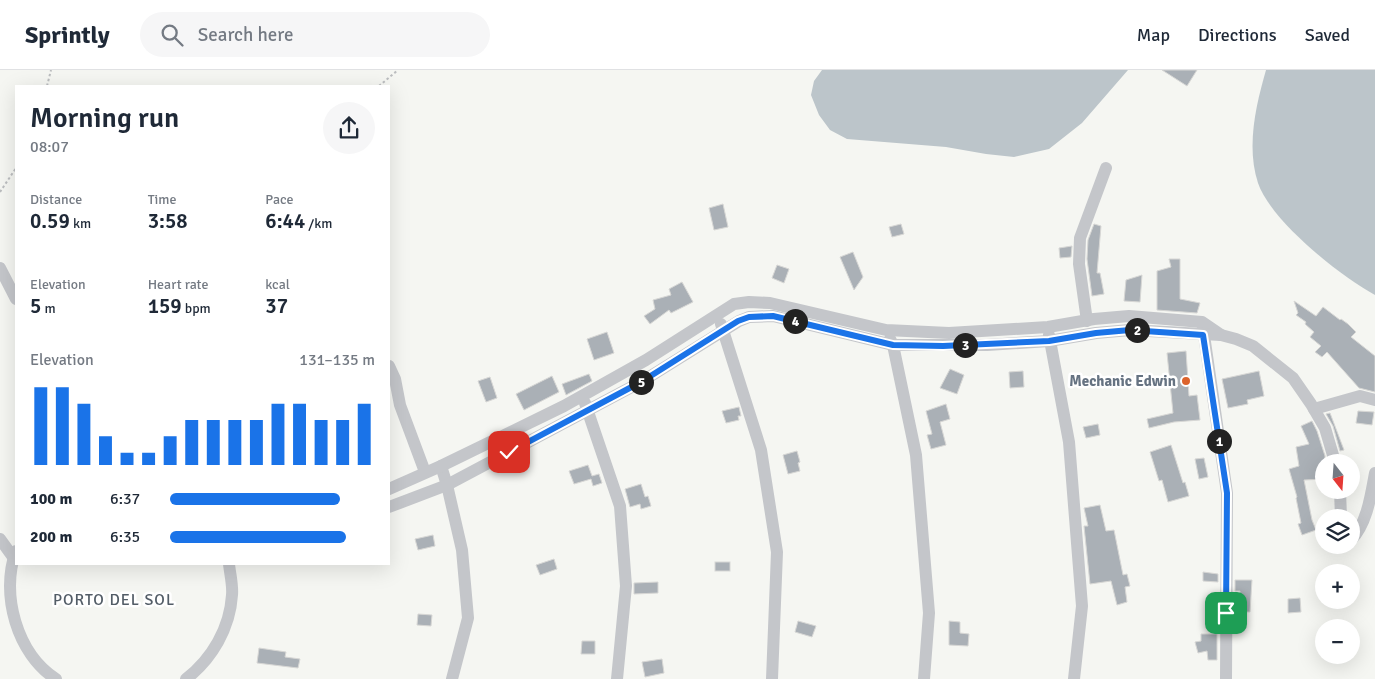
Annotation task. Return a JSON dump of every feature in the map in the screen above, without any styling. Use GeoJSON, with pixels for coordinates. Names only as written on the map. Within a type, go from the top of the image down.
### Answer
{"type":"FeatureCollection","features":[{"type":"Feature","properties":{"kind":"street"},"geometry":{"type":"LineString","coordinates":[[1087,320],[1079,264],[1080,238],[1106,168]]}},
{"type":"Feature","properties":{"kind":"street"},"geometry":{"type":"LineString","coordinates":[[0,268],[13,284]]}},
{"type":"Feature","properties":{"kind":"street"},"geometry":{"type":"LineString","coordinates":[[390,489],[441,466],[581,396],[646,360],[734,304],[749,302],[770,303],[886,330],[949,333],[1048,327],[1087,320],[1129,316],[1203,329],[1253,346],[1293,378],[1314,408],[1325,428],[1333,454]]}},
{"type":"Feature","properties":{"kind":"street"},"geometry":{"type":"LineString","coordinates":[[720,314],[722,332],[761,450],[777,552],[772,679]]}},
{"type":"Feature","properties":{"kind":"street"},"geometry":{"type":"LineString","coordinates":[[390,507],[448,484],[641,382],[738,321],[749,317],[773,316],[893,345],[978,345],[1049,341],[1096,333],[1130,330],[1203,329]]}},
{"type":"Feature","properties":{"kind":"street"},"geometry":{"type":"LineString","coordinates":[[1048,327],[1049,341],[1069,442],[1082,606],[1074,679]]}},
{"type":"Feature","properties":{"kind":"street"},"geometry":{"type":"LineString","coordinates":[[1203,329],[1227,493],[1226,679]]}},
{"type":"Feature","properties":{"kind":"street"},"geometry":{"type":"LineString","coordinates":[[886,330],[893,345],[916,455],[929,614],[924,679]]}},
{"type":"Feature","properties":{"kind":"street"},"geometry":{"type":"LineString","coordinates":[[390,368],[395,378],[400,405],[425,472]]}},
{"type":"Feature","properties":{"kind":"street"},"geometry":{"type":"LineString","coordinates":[[581,396],[588,409],[620,506],[626,586],[617,679]]}},
{"type":"Feature","properties":{"kind":"street"},"geometry":{"type":"LineString","coordinates":[[1314,408],[1360,396],[1375,400]]}},
{"type":"Feature","properties":{"kind":"street"},"geometry":{"type":"LineString","coordinates":[[441,466],[448,484],[462,550],[468,618],[452,679]]}},
{"type":"Feature","properties":{"kind":"street"},"geometry":{"type":"LineString","coordinates":[[1360,525],[1375,473]]}},
{"type":"Feature","properties":{"kind":"street"},"geometry":{"type":"LineString","coordinates":[[0,539],[15,554],[4,603],[6,621],[46,673],[56,679]]}},
{"type":"Feature","properties":{"kind":"street"},"geometry":{"type":"LineString","coordinates":[[186,679],[210,655],[226,626],[232,594],[230,565]]}},
{"type":"Feature","properties":{"kind":"path"},"geometry":{"type":"LineString","coordinates":[[48,85],[51,70]]}},
{"type":"Feature","properties":{"kind":"path"},"geometry":{"type":"LineString","coordinates":[[380,85],[398,70]]}},
{"type":"Feature","properties":{"kind":"path"},"geometry":{"type":"LineString","coordinates":[[0,192],[15,170]]}},
{"type":"Feature","properties":{"kind":"shaded area"},"geometry":{"type":"Polygon","coordinates":[[[822,70],[1128,70],[1082,123],[1049,149],[1014,157],[946,147],[847,139],[830,130],[819,115],[811,95],[814,81],[822,70]]]}},
{"type":"Feature","properties":{"kind":"shaded area"},"geometry":{"type":"Polygon","coordinates":[[[1266,70],[1375,70],[1375,295],[1344,275],[1308,246],[1277,214],[1265,198],[1254,169],[1253,140],[1256,111],[1266,70]]]}},
{"type":"Feature","properties":{"kind":"building"},"geometry":{"type":"Polygon","coordinates":[[[1162,70],[1197,70],[1187,86],[1162,70]]]}},
{"type":"Feature","properties":{"kind":"building"},"geometry":{"type":"Polygon","coordinates":[[[723,204],[728,227],[714,230],[709,208],[723,204]]]}},
{"type":"Feature","properties":{"kind":"building"},"geometry":{"type":"Polygon","coordinates":[[[901,224],[904,234],[892,237],[889,227],[901,224]]]}},
{"type":"Feature","properties":{"kind":"building"},"geometry":{"type":"Polygon","coordinates":[[[1094,224],[1101,226],[1097,273],[1100,273],[1104,294],[1092,296],[1087,259],[1088,240],[1094,224]]]}},
{"type":"Feature","properties":{"kind":"building"},"geometry":{"type":"Polygon","coordinates":[[[1072,246],[1071,257],[1060,258],[1059,248],[1072,246]]]}},
{"type":"Feature","properties":{"kind":"building"},"geometry":{"type":"Polygon","coordinates":[[[853,252],[863,277],[854,290],[840,257],[853,252]]]}},
{"type":"Feature","properties":{"kind":"building"},"geometry":{"type":"Polygon","coordinates":[[[1169,259],[1180,259],[1180,299],[1200,303],[1197,313],[1157,310],[1157,271],[1171,267],[1169,259]]]}},
{"type":"Feature","properties":{"kind":"building"},"geometry":{"type":"Polygon","coordinates":[[[777,265],[789,269],[784,283],[772,278],[777,265]]]}},
{"type":"Feature","properties":{"kind":"building"},"geometry":{"type":"Polygon","coordinates":[[[1142,275],[1140,302],[1124,301],[1126,280],[1142,275]]]}},
{"type":"Feature","properties":{"kind":"building"},"geometry":{"type":"Polygon","coordinates":[[[682,282],[693,302],[671,313],[669,310],[650,324],[644,316],[655,309],[653,300],[671,295],[669,289],[682,282]]]}},
{"type":"Feature","properties":{"kind":"building"},"geometry":{"type":"Polygon","coordinates":[[[1294,301],[1316,316],[1323,307],[1348,324],[1356,332],[1351,337],[1375,356],[1375,392],[1359,388],[1327,352],[1322,357],[1315,352],[1321,346],[1310,337],[1314,332],[1305,324],[1306,322],[1296,315],[1298,313],[1294,301]]]}},
{"type":"Feature","properties":{"kind":"building"},"geometry":{"type":"Polygon","coordinates":[[[607,332],[614,353],[594,360],[587,339],[607,332]]]}},
{"type":"Feature","properties":{"kind":"building"},"geometry":{"type":"Polygon","coordinates":[[[1186,351],[1189,396],[1197,395],[1200,420],[1174,422],[1149,428],[1147,419],[1173,413],[1167,353],[1186,351]]]}},
{"type":"Feature","properties":{"kind":"building"},"geometry":{"type":"Polygon","coordinates":[[[950,369],[964,375],[957,394],[940,388],[950,369]]]}},
{"type":"Feature","properties":{"kind":"building"},"geometry":{"type":"Polygon","coordinates":[[[1023,371],[1024,387],[1010,388],[1009,372],[1023,371]]]}},
{"type":"Feature","properties":{"kind":"building"},"geometry":{"type":"Polygon","coordinates":[[[1259,371],[1264,396],[1247,400],[1248,404],[1228,408],[1222,379],[1259,371]]]}},
{"type":"Feature","properties":{"kind":"building"},"geometry":{"type":"Polygon","coordinates":[[[589,374],[592,381],[566,395],[562,384],[589,374]]]}},
{"type":"Feature","properties":{"kind":"building"},"geometry":{"type":"Polygon","coordinates":[[[552,376],[559,392],[524,410],[516,394],[552,376]]]}},
{"type":"Feature","properties":{"kind":"building"},"geometry":{"type":"Polygon","coordinates":[[[490,377],[497,398],[486,402],[478,381],[490,377]]]}},
{"type":"Feature","properties":{"kind":"building"},"geometry":{"type":"Polygon","coordinates":[[[946,404],[950,419],[940,422],[946,445],[931,449],[927,435],[932,434],[926,411],[946,404]]]}},
{"type":"Feature","properties":{"kind":"building"},"geometry":{"type":"Polygon","coordinates":[[[739,407],[741,416],[738,416],[739,420],[726,423],[722,411],[739,407]]]}},
{"type":"Feature","properties":{"kind":"building"},"geometry":{"type":"Polygon","coordinates":[[[1358,411],[1374,412],[1372,425],[1356,423],[1358,411]]]}},
{"type":"Feature","properties":{"kind":"building"},"geometry":{"type":"Polygon","coordinates":[[[1330,413],[1344,450],[1340,451],[1333,426],[1326,414],[1330,413]]]}},
{"type":"Feature","properties":{"kind":"building"},"geometry":{"type":"Polygon","coordinates":[[[1312,421],[1324,454],[1315,454],[1315,479],[1304,480],[1315,530],[1302,535],[1298,524],[1301,523],[1297,497],[1289,469],[1299,466],[1296,447],[1309,444],[1301,426],[1312,421]]]}},
{"type":"Feature","properties":{"kind":"building"},"geometry":{"type":"Polygon","coordinates":[[[1098,424],[1100,435],[1086,438],[1083,427],[1098,424]]]}},
{"type":"Feature","properties":{"kind":"building"},"geometry":{"type":"Polygon","coordinates":[[[1171,445],[1189,496],[1168,502],[1162,480],[1159,481],[1150,452],[1171,445]]]}},
{"type":"Feature","properties":{"kind":"building"},"geometry":{"type":"Polygon","coordinates":[[[797,451],[800,471],[788,474],[783,455],[797,451]]]}},
{"type":"Feature","properties":{"kind":"building"},"geometry":{"type":"Polygon","coordinates":[[[1204,458],[1208,477],[1199,479],[1195,459],[1204,458]]]}},
{"type":"Feature","properties":{"kind":"building"},"geometry":{"type":"Polygon","coordinates":[[[588,465],[592,476],[599,474],[602,483],[593,486],[591,479],[574,484],[569,471],[588,465]]]}},
{"type":"Feature","properties":{"kind":"building"},"geometry":{"type":"Polygon","coordinates":[[[641,484],[645,497],[648,496],[651,506],[641,509],[640,504],[630,507],[625,489],[641,484]]]}},
{"type":"Feature","properties":{"kind":"building"},"geometry":{"type":"Polygon","coordinates":[[[1100,505],[1106,531],[1114,530],[1123,575],[1127,574],[1130,586],[1125,587],[1127,602],[1117,605],[1111,581],[1090,584],[1084,526],[1088,526],[1084,508],[1100,505]]]}},
{"type":"Feature","properties":{"kind":"building"},"geometry":{"type":"Polygon","coordinates":[[[433,535],[435,546],[418,550],[415,539],[433,535]]]}},
{"type":"Feature","properties":{"kind":"building"},"geometry":{"type":"Polygon","coordinates":[[[554,559],[557,569],[540,575],[536,565],[554,559]]]}},
{"type":"Feature","properties":{"kind":"building"},"geometry":{"type":"Polygon","coordinates":[[[715,562],[730,562],[730,571],[715,571],[715,562]]]}},
{"type":"Feature","properties":{"kind":"building"},"geometry":{"type":"Polygon","coordinates":[[[1203,572],[1218,574],[1218,582],[1203,581],[1203,572]]]}},
{"type":"Feature","properties":{"kind":"building"},"geometry":{"type":"Polygon","coordinates":[[[1235,580],[1252,580],[1250,612],[1240,612],[1240,591],[1235,591],[1235,580]]]}},
{"type":"Feature","properties":{"kind":"building"},"geometry":{"type":"Polygon","coordinates":[[[658,582],[658,593],[634,594],[634,583],[658,582]]]}},
{"type":"Feature","properties":{"kind":"building"},"geometry":{"type":"Polygon","coordinates":[[[1300,598],[1301,612],[1288,613],[1288,599],[1300,598]]]}},
{"type":"Feature","properties":{"kind":"building"},"geometry":{"type":"Polygon","coordinates":[[[418,614],[432,615],[431,626],[417,625],[418,614]]]}},
{"type":"Feature","properties":{"kind":"building"},"geometry":{"type":"Polygon","coordinates":[[[798,621],[816,626],[812,637],[795,632],[798,621]]]}},
{"type":"Feature","properties":{"kind":"building"},"geometry":{"type":"Polygon","coordinates":[[[949,621],[960,622],[960,633],[969,634],[968,646],[949,645],[949,621]]]}},
{"type":"Feature","properties":{"kind":"building"},"geometry":{"type":"Polygon","coordinates":[[[1201,634],[1217,634],[1217,660],[1208,660],[1207,651],[1198,653],[1195,642],[1201,641],[1201,634]]]}},
{"type":"Feature","properties":{"kind":"building"},"geometry":{"type":"Polygon","coordinates":[[[582,641],[595,641],[595,654],[581,654],[582,641]]]}},
{"type":"Feature","properties":{"kind":"building"},"geometry":{"type":"Polygon","coordinates":[[[259,648],[286,652],[285,657],[300,659],[298,668],[257,663],[259,648]]]}},
{"type":"Feature","properties":{"kind":"building"},"geometry":{"type":"Polygon","coordinates":[[[662,659],[664,673],[645,677],[642,662],[662,659]]]}},
{"type":"Feature","properties":{"kind":"place","name":"Mechanic Edwin"},"geometry":{"type":"Point","coordinates":[1186,381]}},
{"type":"Feature","properties":{"kind":"district","name":"PORTO DEL SOL"},"geometry":{"type":"Point","coordinates":[114,600]}},
{"type":"Feature","properties":{"kind":"route"},"geometry":{"type":"LineString","coordinates":[[509,452],[641,382],[738,321],[749,317],[773,316],[893,345],[986,345],[1049,341],[1096,333],[1130,330],[1203,335],[1227,493],[1226,613]]}}]}
